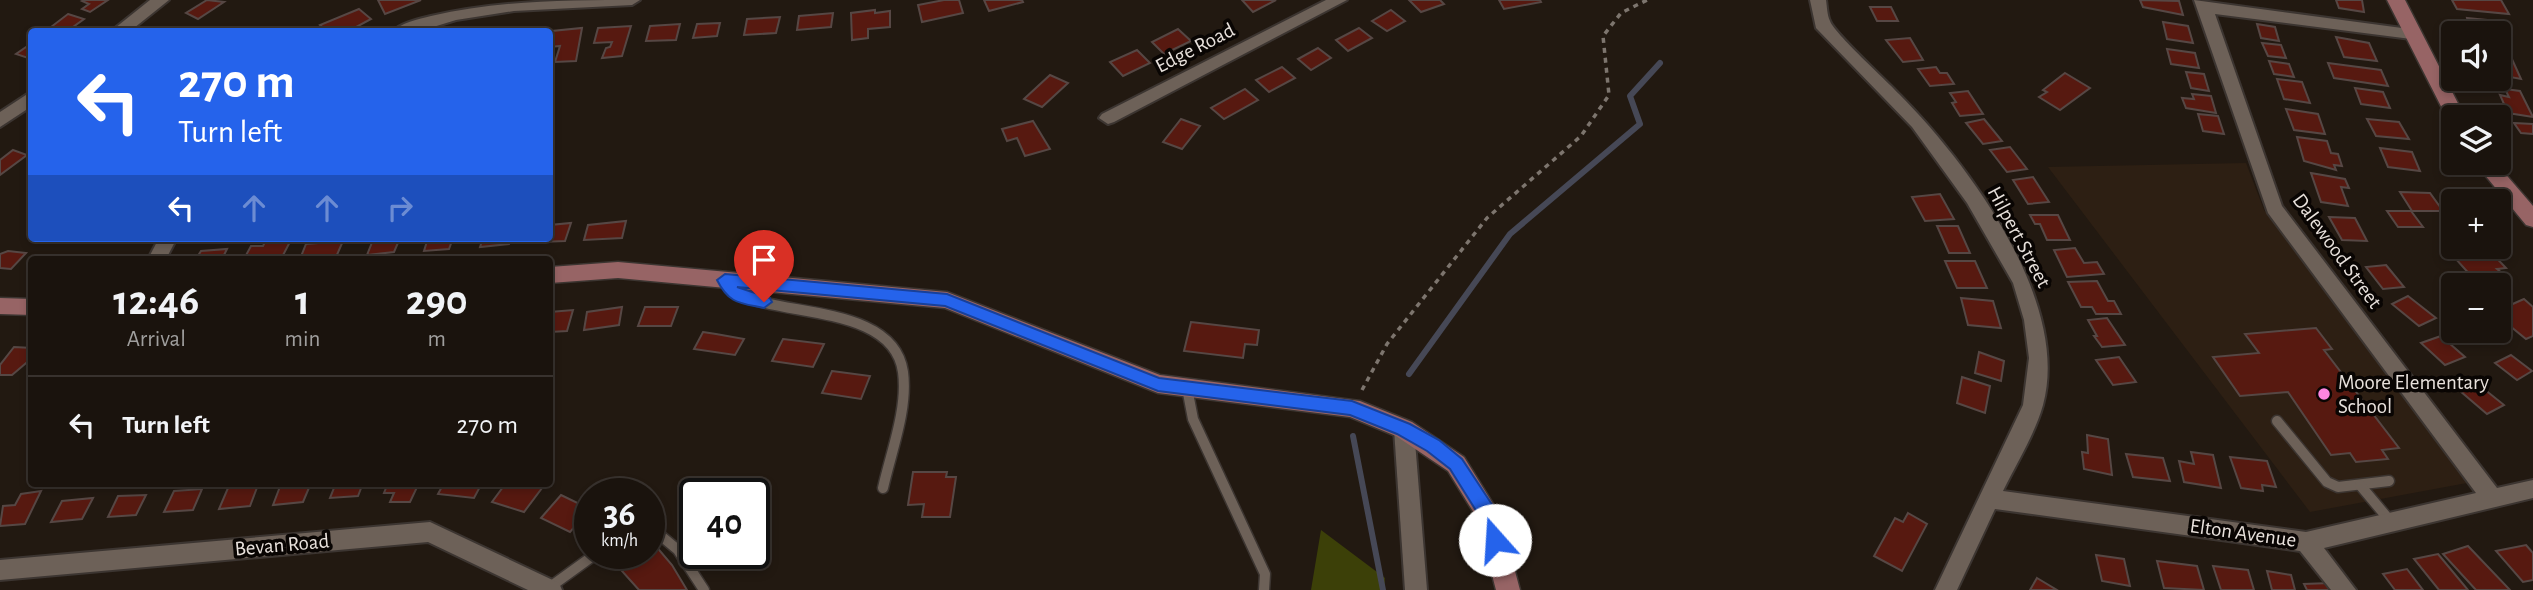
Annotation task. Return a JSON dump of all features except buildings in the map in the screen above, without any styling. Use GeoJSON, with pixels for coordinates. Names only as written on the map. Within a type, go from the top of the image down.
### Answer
{"type":"FeatureCollection","features":[{"type":"Feature","properties":{"kind":"street"},"geometry":{"type":"LineString","coordinates":[[123,28],[161,0]]}},
{"type":"Feature","properties":{"kind":"street"},"geometry":{"type":"LineString","coordinates":[[409,28],[465,11],[632,0]]}},
{"type":"Feature","properties":{"kind":"street","name":"Edge Road"},"geometry":{"type":"LineString","coordinates":[[1108,118],[1339,0]]}},
{"type":"Feature","properties":{"kind":"street","name":"Hilpert Street"},"geometry":{"type":"LineString","coordinates":[[1818,0],[1822,24],[1918,123],[1973,198],[2022,282],[2034,320],[2039,358],[2034,405],[1947,590]]}},
{"type":"Feature","properties":{"kind":"street"},"geometry":{"type":"LineString","coordinates":[[2396,0],[2450,105]]}},
{"type":"Feature","properties":{"kind":"street"},"geometry":{"type":"LineString","coordinates":[[2203,4],[2412,34]]}},
{"type":"Feature","properties":{"kind":"street","name":"Dalewood Street"},"geometry":{"type":"LineString","coordinates":[[2203,4],[2274,208],[2492,498]]}},
{"type":"Feature","properties":{"kind":"street"},"geometry":{"type":"LineString","coordinates":[[0,121],[28,100]]}},
{"type":"Feature","properties":{"kind":"street"},"geometry":{"type":"LineString","coordinates":[[2495,175],[2533,220]]}},
{"type":"Feature","properties":{"kind":"street"},"geometry":{"type":"LineString","coordinates":[[553,275],[618,270],[947,300],[1158,384],[1352,408],[1404,429],[1456,464],[1489,515],[1508,590]]}},
{"type":"Feature","properties":{"kind":"street"},"geometry":{"type":"LineString","coordinates":[[0,306],[28,307]]}},
{"type":"Feature","properties":{"kind":"street"},"geometry":{"type":"LineString","coordinates":[[1404,429],[1416,590]]}},
{"type":"Feature","properties":{"kind":"street","name":"Elton Avenue"},"geometry":{"type":"LineString","coordinates":[[1990,499],[2306,542],[2533,489]]}},
{"type":"Feature","properties":{"kind":"street","name":"Bevan Road"},"geometry":{"type":"LineString","coordinates":[[0,570],[430,532],[550,589]]}},
{"type":"Feature","properties":{"kind":"street"},"geometry":{"type":"LineString","coordinates":[[2306,542],[2345,590]]}},
{"type":"Feature","properties":{"kind":"lane"},"geometry":{"type":"LineString","coordinates":[[725,280],[730,291],[740,297],[858,323],[877,333],[895,349],[903,370],[883,488]]}},
{"type":"Feature","properties":{"kind":"lane"},"geometry":{"type":"LineString","coordinates":[[1187,388],[1197,429],[1265,574],[1264,590]]}},
{"type":"Feature","properties":{"kind":"lane"},"geometry":{"type":"LineString","coordinates":[[2277,421],[2327,482],[2338,487],[2389,481]]}},
{"type":"Feature","properties":{"kind":"lane"},"geometry":{"type":"LineString","coordinates":[[2360,485],[2391,522]]}},
{"type":"Feature","properties":{"kind":"lane"},"geometry":{"type":"LineString","coordinates":[[665,540],[677,550],[704,590]]}},
{"type":"Feature","properties":{"kind":"lane"},"geometry":{"type":"LineString","coordinates":[[550,589],[576,569]]}},
{"type":"Feature","properties":{"kind":"path"},"geometry":{"type":"LineString","coordinates":[[1352,408],[1387,344],[1487,218],[1581,136],[1609,95],[1602,36],[1621,13],[1647,0]]}},
{"type":"Feature","properties":{"kind":"shaded area"},"geometry":{"type":"Polygon","coordinates":[[[2246,163],[2264,210],[2467,483],[2310,512],[2048,167],[2246,163]]]}},
{"type":"Feature","properties":{"kind":"green space"},"geometry":{"type":"Polygon","coordinates":[[[1321,530],[1385,578],[1384,590],[1311,590],[1321,530]]]}},
{"type":"Feature","properties":{"kind":"waterway"},"geometry":{"type":"LineString","coordinates":[[1409,374],[1510,234],[1640,124],[1630,96],[1660,63]]}},
{"type":"Feature","properties":{"kind":"waterway"},"geometry":{"type":"LineString","coordinates":[[1353,436],[1383,590]]}},
{"type":"Feature","properties":{"kind":"place","name":"Moore Elementary School"},"geometry":{"type":"Point","coordinates":[2324,394]}},
{"type":"Feature","properties":{"kind":"route"},"geometry":{"type":"LineString","coordinates":[[764,302],[740,297],[730,291],[725,280],[947,300],[1158,384],[1352,408],[1404,429],[1456,464],[1489,515],[1495,540]]}}]}
